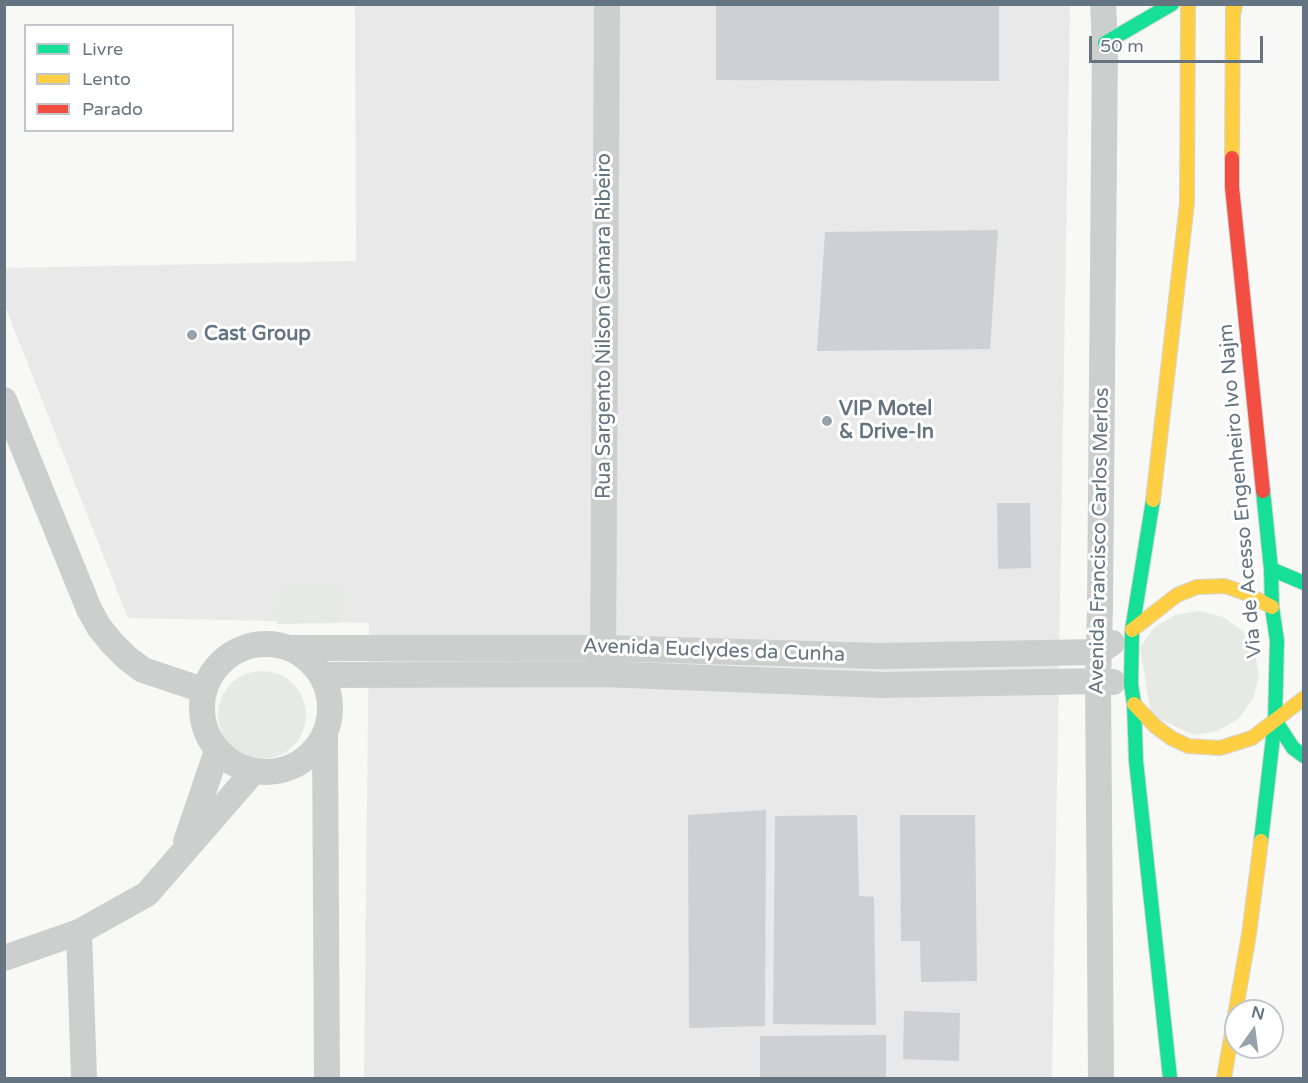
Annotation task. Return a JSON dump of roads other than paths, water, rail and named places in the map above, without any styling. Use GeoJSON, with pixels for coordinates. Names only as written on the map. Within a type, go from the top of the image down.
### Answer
{"type":"FeatureCollection","features":[{"type":"Feature","properties":{"kind":"main road"},"geometry":{"type":"LineString","coordinates":[[1105,43],[1172,4]]}},
{"type":"Feature","properties":{"kind":"main road"},"geometry":{"type":"LineString","coordinates":[[1170,1078],[1136,761],[1132,694],[1132,630],[1156,482],[1187,203],[1188,4]]}},
{"type":"Feature","properties":{"kind":"main road","name":"Via de Acesso Engenheiro Ivo Najm"},"geometry":{"type":"LineString","coordinates":[[1224,1078],[1249,934],[1267,798],[1275,720],[1277,641],[1232,188],[1234,7]]}},
{"type":"Feature","properties":{"kind":"main road"},"geometry":{"type":"LineString","coordinates":[[1271,569],[1304,583]]}},
{"type":"Feature","properties":{"kind":"main road"},"geometry":{"type":"LineString","coordinates":[[1132,630],[1177,595],[1197,587],[1225,586],[1272,607]]}},
{"type":"Feature","properties":{"kind":"main road"},"geometry":{"type":"LineString","coordinates":[[1132,694],[1155,726],[1171,738],[1188,746],[1220,748],[1252,738],[1304,698]]}},
{"type":"Feature","properties":{"kind":"main road"},"geometry":{"type":"LineString","coordinates":[[1275,720],[1293,748],[1304,756]]}},
{"type":"Feature","properties":{"kind":"street","name":"Rua Sargento Nilson Camara Ribeiro"},"geometry":{"type":"LineString","coordinates":[[603,674],[607,4]]}},
{"type":"Feature","properties":{"kind":"street","name":"Avenida Francisco Carlos Merlos"},"geometry":{"type":"LineString","coordinates":[[1101,1078],[1098,652],[1105,43],[1103,4]]}},
{"type":"Feature","properties":{"kind":"street"},"geometry":{"type":"LineString","coordinates":[[4,400],[89,609],[99,627],[126,658],[143,670],[203,690]]}},
{"type":"Feature","properties":{"kind":"street"},"geometry":{"type":"LineString","coordinates":[[1098,652],[1132,630]]}},
{"type":"Feature","properties":{"kind":"street"},"geometry":{"type":"LineString","coordinates":[[325,736],[312,753],[295,766],[275,772],[253,772],[233,764],[217,751],[205,732],[201,711],[203,690],[213,671],[228,656],[247,646],[268,644],[290,648],[308,659],[321,675],[329,694],[330,716],[325,736],[327,1078]]}},
{"type":"Feature","properties":{"kind":"street","name":"Avenida Euclydes da Cunha"},"geometry":{"type":"LineString","coordinates":[[290,648],[603,648],[880,656],[1098,652]]}},
{"type":"Feature","properties":{"kind":"street"},"geometry":{"type":"LineString","coordinates":[[880,656],[883,685]]}},
{"type":"Feature","properties":{"kind":"street","name":"Avenida Euclydes da Cunha"},"geometry":{"type":"LineString","coordinates":[[321,675],[603,674],[883,685],[1098,681],[1132,694]]}},
{"type":"Feature","properties":{"kind":"street"},"geometry":{"type":"LineString","coordinates":[[182,854],[217,751]]}},
{"type":"Feature","properties":{"kind":"street"},"geometry":{"type":"LineString","coordinates":[[295,766],[326,802]]}},
{"type":"Feature","properties":{"kind":"street"},"geometry":{"type":"LineString","coordinates":[[4,958],[79,932],[147,894],[253,772]]}},
{"type":"Feature","properties":{"kind":"street"},"geometry":{"type":"LineString","coordinates":[[79,932],[84,1078]]}},
{"type":"Feature","properties":{"kind":"place","name":"Cast Group"},"geometry":{"type":"Point","coordinates":[192,335]}},
{"type":"Feature","properties":{"kind":"place","name":"VIP Motel & Drive-In"},"geometry":{"type":"Point","coordinates":[827,421]}}]}
